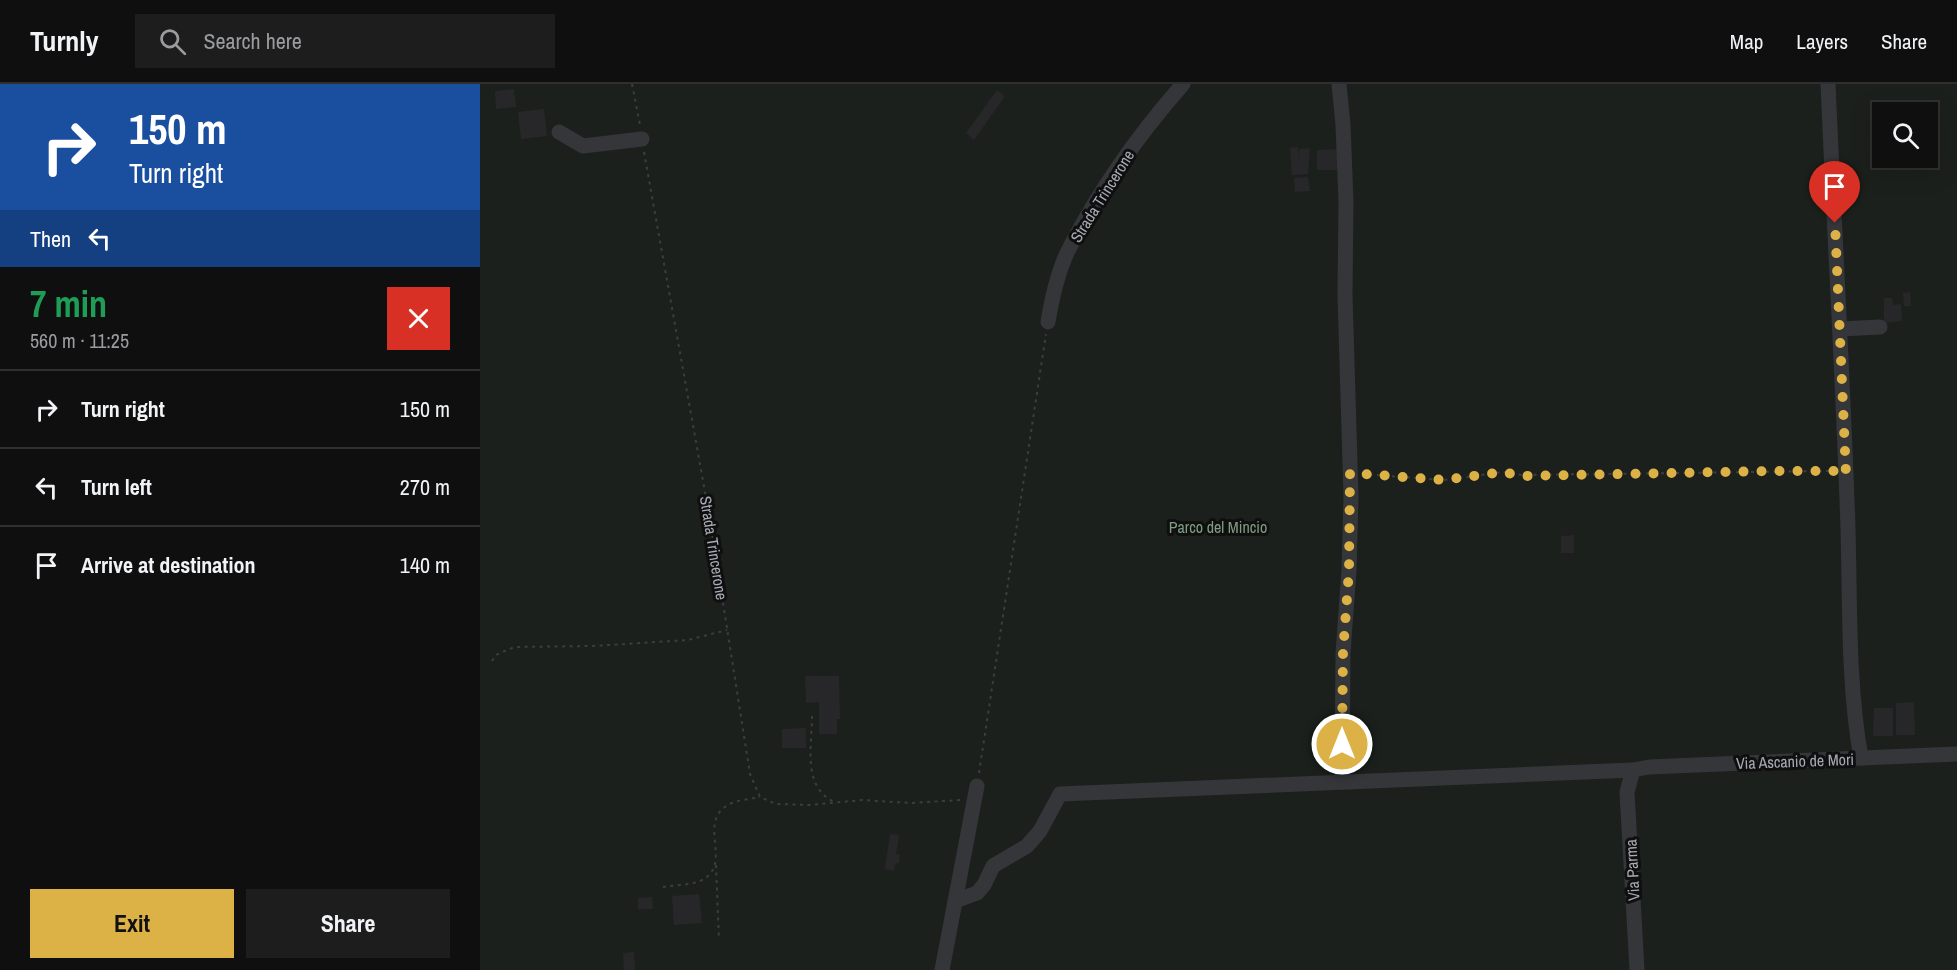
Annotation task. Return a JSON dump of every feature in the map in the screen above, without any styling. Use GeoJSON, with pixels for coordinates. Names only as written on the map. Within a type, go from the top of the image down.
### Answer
{"type":"FeatureCollection","features":[{"type":"Feature","properties":{"kind":"street","name":"Strada Trincerone"},"geometry":{"type":"LineString","coordinates":[[1048,322],[1069,249],[1118,168],[1154,117],[1183,84]]}},
{"type":"Feature","properties":{"kind":"street"},"geometry":{"type":"LineString","coordinates":[[1339,84],[1346,201],[1345,295],[1350,473],[1349,570],[1343,653],[1342,782]]}},
{"type":"Feature","properties":{"kind":"street"},"geometry":{"type":"LineString","coordinates":[[1828,84],[1840,329],[1852,664],[1857,733],[1862,758]]}},
{"type":"Feature","properties":{"kind":"street"},"geometry":{"type":"LineString","coordinates":[[559,132],[583,146],[642,139]]}},
{"type":"Feature","properties":{"kind":"street"},"geometry":{"type":"LineString","coordinates":[[1840,329],[1880,327]]}},
{"type":"Feature","properties":{"kind":"street","name":"Via Ascanio de Mori"},"geometry":{"type":"LineString","coordinates":[[955,901],[977,893],[984,885],[993,866],[1027,846],[1040,831],[1060,794],[1957,754]]}},
{"type":"Feature","properties":{"kind":"street","name":"Via Parma"},"geometry":{"type":"LineString","coordinates":[[1633,770],[1628,792],[1637,970]]}},
{"type":"Feature","properties":{"kind":"street"},"geometry":{"type":"LineString","coordinates":[[942,970],[976,793]]}},
{"type":"Feature","properties":{"kind":"path","name":"Strada Trincerone"},"geometry":{"type":"LineString","coordinates":[[632,84],[750,774],[760,796]]}},
{"type":"Feature","properties":{"kind":"path"},"geometry":{"type":"LineString","coordinates":[[718,940],[714,824],[719,813],[729,805],[760,796],[776,804],[862,800],[911,803],[976,793],[1048,322]]}},
{"type":"Feature","properties":{"kind":"path"},"geometry":{"type":"LineString","coordinates":[[1350,473],[1444,480],[1503,472],[1522,476],[1774,471],[1835,471],[1846,474]]}},
{"type":"Feature","properties":{"kind":"path"},"geometry":{"type":"LineString","coordinates":[[492,661],[496,655],[514,647],[594,646],[688,640],[727,630]]}},
{"type":"Feature","properties":{"kind":"path"},"geometry":{"type":"LineString","coordinates":[[812,716],[813,783],[822,795],[834,802]]}},
{"type":"Feature","properties":{"kind":"path"},"geometry":{"type":"LineString","coordinates":[[663,887],[698,882],[709,876],[716,865]]}},
{"type":"Feature","properties":{"kind":"green space","name":"Parco del Mincio"},"geometry":{"type":"Polygon","coordinates":[[[480,84],[1957,84],[1957,970],[480,970],[480,84]]]}},
{"type":"Feature","properties":{"kind":"building"},"geometry":{"type":"Polygon","coordinates":[[[514,89],[516,107],[496,109],[495,91],[514,89]]]}},
{"type":"Feature","properties":{"kind":"building"},"geometry":{"type":"Polygon","coordinates":[[[997,90],[1005,96],[974,140],[966,133],[997,90]]]}},
{"type":"Feature","properties":{"kind":"building"},"geometry":{"type":"Polygon","coordinates":[[[544,109],[547,136],[521,139],[518,112],[544,109]]]}},
{"type":"Feature","properties":{"kind":"building"},"geometry":{"type":"Polygon","coordinates":[[[1298,147],[1298,160],[1299,149],[1310,148],[1308,174],[1292,175],[1290,148],[1298,147]]]}},
{"type":"Feature","properties":{"kind":"building"},"geometry":{"type":"Polygon","coordinates":[[[1339,149],[1339,170],[1317,170],[1317,150],[1339,149]]]}},
{"type":"Feature","properties":{"kind":"building"},"geometry":{"type":"Polygon","coordinates":[[[1308,177],[1310,191],[1295,192],[1294,178],[1308,177]]]}},
{"type":"Feature","properties":{"kind":"building"},"geometry":{"type":"Polygon","coordinates":[[[1910,292],[1911,306],[1904,306],[1903,293],[1910,292]]]}},
{"type":"Feature","properties":{"kind":"building"},"geometry":{"type":"Polygon","coordinates":[[[1884,298],[1892,298],[1893,305],[1901,304],[1902,321],[1884,323],[1884,298]]]}},
{"type":"Feature","properties":{"kind":"building"},"geometry":{"type":"Polygon","coordinates":[[[1574,535],[1574,553],[1561,553],[1561,536],[1574,535]]]}},
{"type":"Feature","properties":{"kind":"building"},"geometry":{"type":"Polygon","coordinates":[[[805,676],[839,676],[840,719],[837,719],[837,734],[819,734],[819,702],[806,703],[805,676]]]}},
{"type":"Feature","properties":{"kind":"building"},"geometry":{"type":"Polygon","coordinates":[[[1914,702],[1915,735],[1896,735],[1896,703],[1914,702]]]}},
{"type":"Feature","properties":{"kind":"building"},"geometry":{"type":"Polygon","coordinates":[[[1874,708],[1893,708],[1893,736],[1873,736],[1874,708]]]}},
{"type":"Feature","properties":{"kind":"building"},"geometry":{"type":"Polygon","coordinates":[[[806,728],[806,748],[782,748],[782,729],[806,728]]]}},
{"type":"Feature","properties":{"kind":"building"},"geometry":{"type":"Polygon","coordinates":[[[890,834],[899,835],[896,854],[900,855],[899,863],[895,863],[894,871],[885,869],[890,834]]]}},
{"type":"Feature","properties":{"kind":"building"},"geometry":{"type":"Polygon","coordinates":[[[699,894],[702,923],[674,925],[672,896],[699,894]]]}},
{"type":"Feature","properties":{"kind":"building"},"geometry":{"type":"Polygon","coordinates":[[[652,897],[653,909],[638,909],[638,898],[652,897]]]}},
{"type":"Feature","properties":{"kind":"building"},"geometry":{"type":"Polygon","coordinates":[[[634,952],[635,970],[624,970],[623,953],[634,952]]]}},
{"type":"Feature","properties":{"kind":"route"},"geometry":{"type":"LineString","coordinates":[[1342,744],[1343,653],[1349,570],[1350,473],[1444,480],[1503,472],[1522,476],[1774,471],[1835,471],[1846,474],[1835,223]]}}]}
